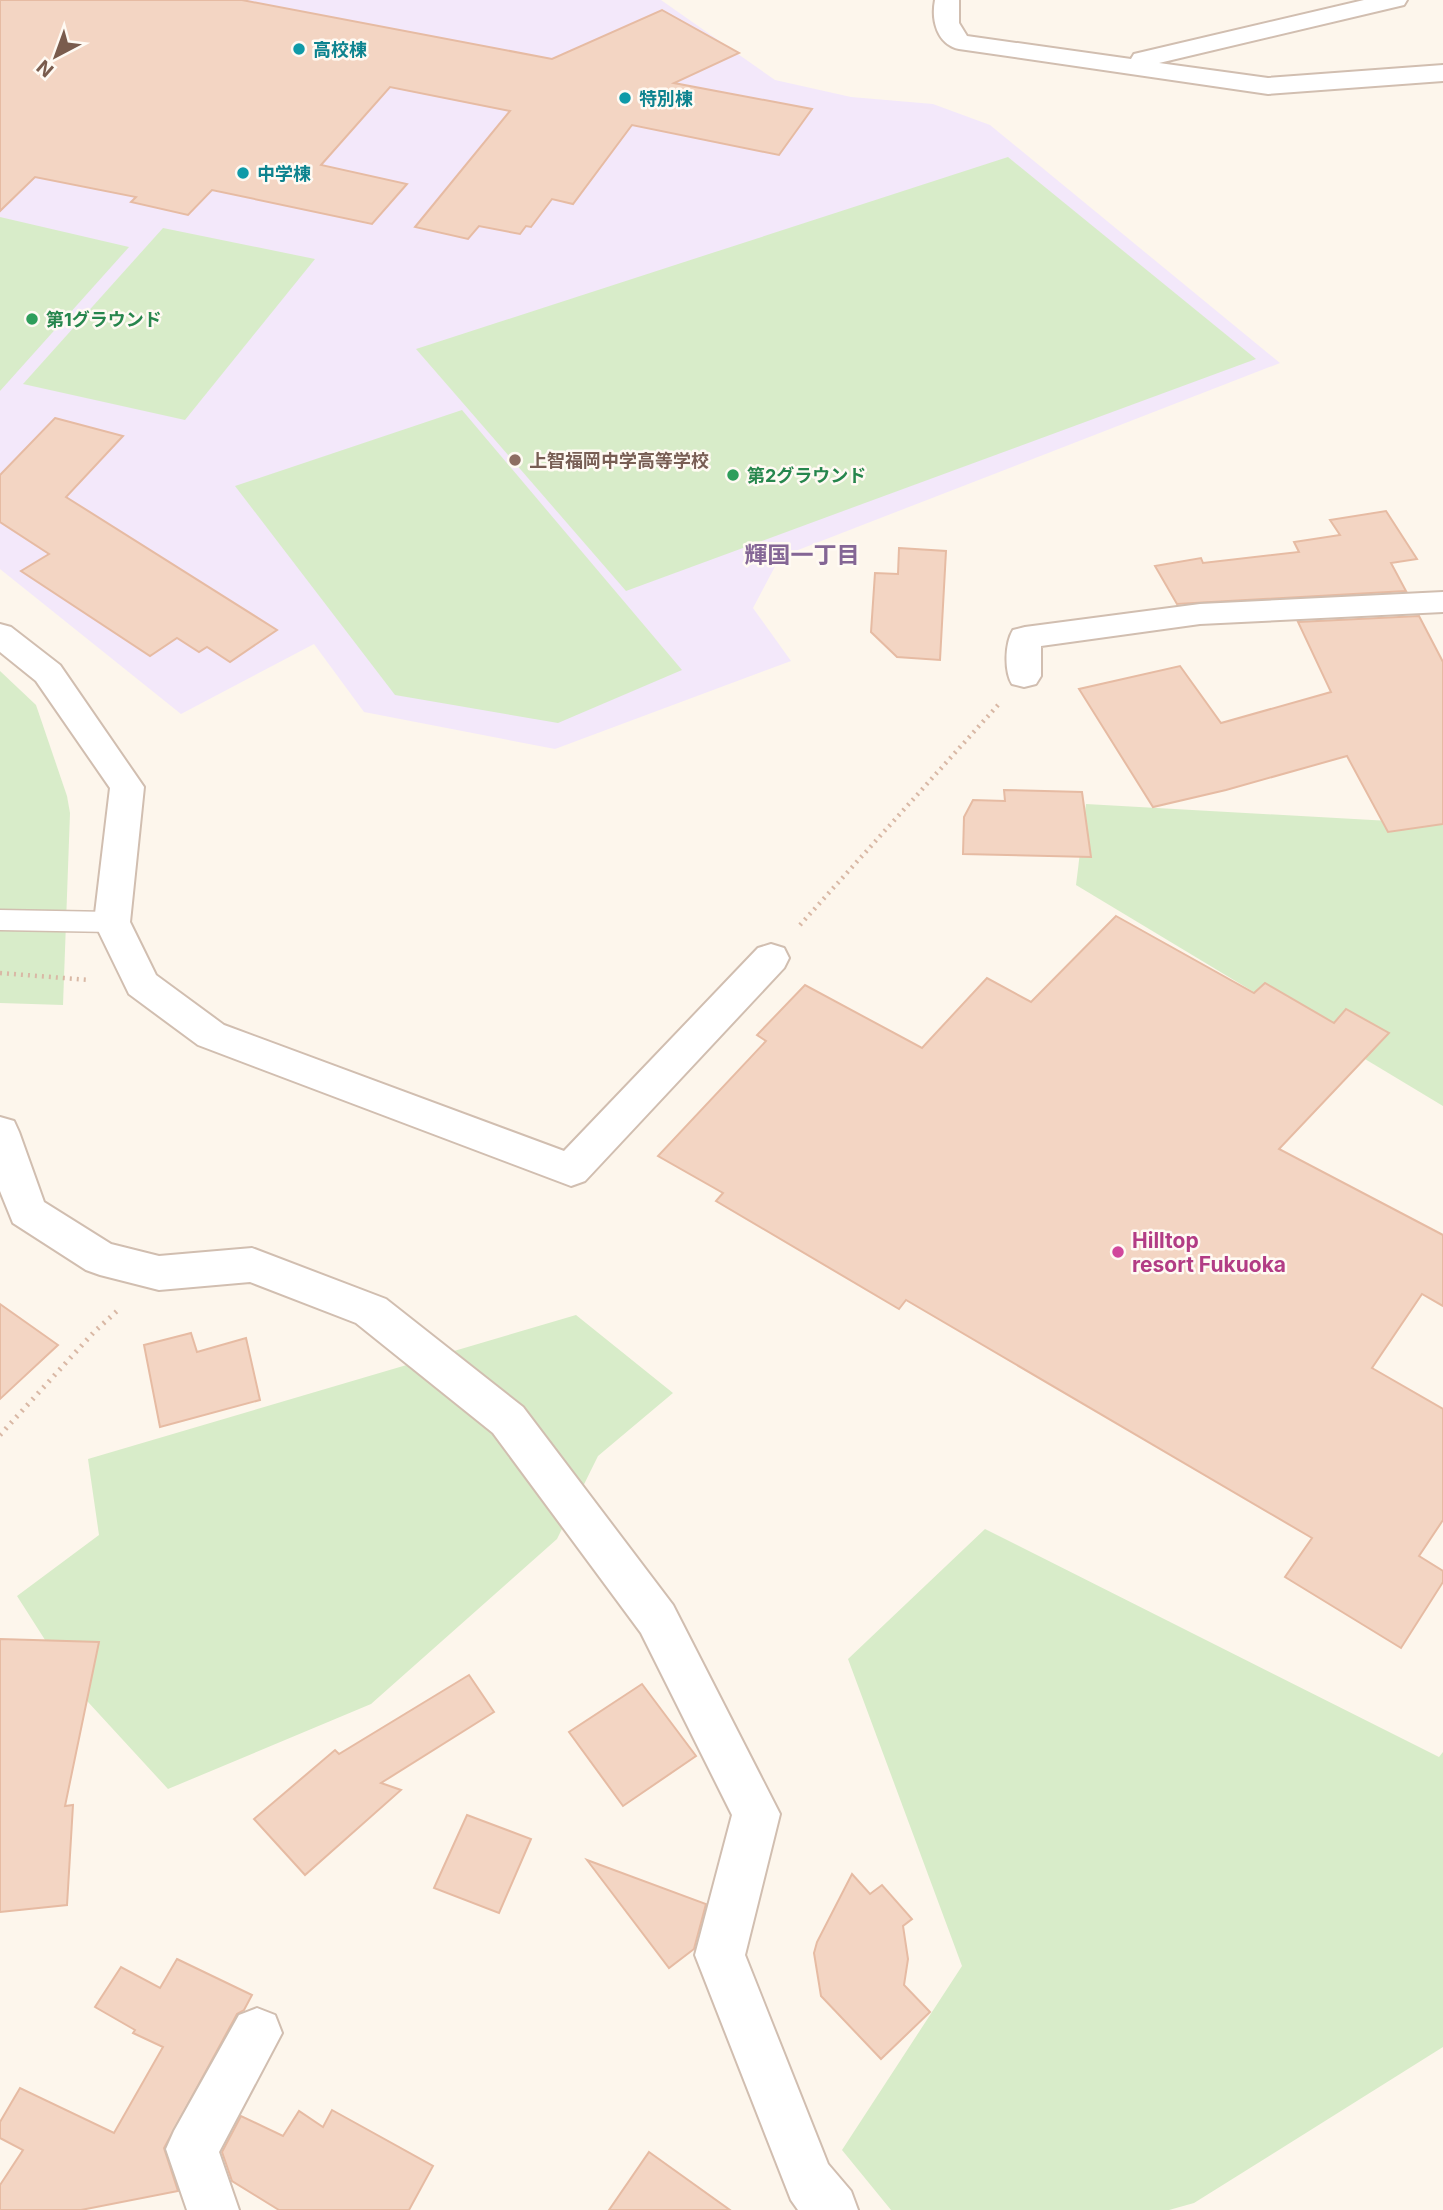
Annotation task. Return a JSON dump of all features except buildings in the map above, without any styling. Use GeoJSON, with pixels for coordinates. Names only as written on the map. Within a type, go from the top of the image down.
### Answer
{"type":"FeatureCollection","features":[{"type":"Feature","properties":{"kind":"street"},"geometry":{"type":"LineString","coordinates":[[947,0],[944,13],[947,30],[960,42],[1268,86],[1443,73]]}},
{"type":"Feature","properties":{"kind":"street"},"geometry":{"type":"LineString","coordinates":[[1117,65],[1395,0]]}},
{"type":"Feature","properties":{"kind":"street"},"geometry":{"type":"LineString","coordinates":[[1024,676],[1026,638],[1200,614],[1443,602]]}},
{"type":"Feature","properties":{"kind":"street"},"geometry":{"type":"LineString","coordinates":[[0,635],[48,673],[127,787],[112,922],[142,984],[211,1035],[571,1170],[771,958]]}},
{"type":"Feature","properties":{"kind":"street"},"geometry":{"type":"LineString","coordinates":[[0,1132],[27,1212],[100,1258],[159,1273],[252,1265],[371,1311],[508,1420],[657,1619],[756,1814],[720,1955],[809,2182],[832,2210]]}},
{"type":"Feature","properties":{"kind":"street"},"geometry":{"type":"LineString","coordinates":[[213,2210],[192,2149],[257,2033]]}},
{"type":"Feature","properties":{"kind":"lane"},"geometry":{"type":"LineString","coordinates":[[0,920],[112,922]]}},
{"type":"Feature","properties":{"kind":"path"},"geometry":{"type":"LineString","coordinates":[[771,958],[1024,676]]}},
{"type":"Feature","properties":{"kind":"path"},"geometry":{"type":"LineString","coordinates":[[0,973],[142,984]]}},
{"type":"Feature","properties":{"kind":"path"},"geometry":{"type":"LineString","coordinates":[[0,1435],[94,1332],[159,1273]]}},
{"type":"Feature","properties":{"kind":"shaded area","name":"上智福岡中学高等学校"},"geometry":{"type":"Polygon","coordinates":[[[0,0],[661,0],[775,80],[851,97],[933,104],[990,125],[1280,363],[780,557],[753,608],[791,661],[555,749],[364,712],[314,644],[181,714],[0,569],[0,0]]]}},
{"type":"Feature","properties":{"kind":"green space","name":"第2グラウンド"},"geometry":{"type":"Polygon","coordinates":[[[1008,157],[1256,359],[626,591],[416,349],[1008,157]]]}},
{"type":"Feature","properties":{"kind":"green space","name":"第1グラウンド"},"geometry":{"type":"Polygon","coordinates":[[[0,217],[129,247],[0,391],[0,217]]]}},
{"type":"Feature","properties":{"kind":"green space"},"geometry":{"type":"Polygon","coordinates":[[[163,228],[315,259],[185,420],[23,384],[163,228]]]}},
{"type":"Feature","properties":{"kind":"green space"},"geometry":{"type":"Polygon","coordinates":[[[462,410],[682,670],[558,723],[395,695],[235,486],[462,410]]]}},
{"type":"Feature","properties":{"kind":"green space"},"geometry":{"type":"Polygon","coordinates":[[[0,671],[36,705],[67,796],[70,813],[63,1005],[0,1003],[0,671]]]}},
{"type":"Feature","properties":{"kind":"green space"},"geometry":{"type":"Polygon","coordinates":[[[1086,804],[1443,824],[1443,1106],[1076,885],[1086,804]]]}},
{"type":"Feature","properties":{"kind":"green space"},"geometry":{"type":"Polygon","coordinates":[[[576,1315],[673,1393],[598,1456],[557,1539],[371,1704],[168,1789],[77,1690],[17,1596],[99,1535],[88,1459],[576,1315]]]}},
{"type":"Feature","properties":{"kind":"green space"},"geometry":{"type":"Polygon","coordinates":[[[985,1529],[1439,1757],[1443,1752],[1443,2047],[1194,2203],[1169,2210],[891,2210],[842,2150],[962,1966],[848,1659],[985,1529]]]}},
{"type":"Feature","properties":{"kind":"place","name":"高校棟"},"geometry":{"type":"Point","coordinates":[299,49]}},
{"type":"Feature","properties":{"kind":"place","name":"特別棟"},"geometry":{"type":"Point","coordinates":[625,98]}},
{"type":"Feature","properties":{"kind":"place","name":"中学棟"},"geometry":{"type":"Point","coordinates":[243,173]}},
{"type":"Feature","properties":{"kind":"place","name":"第1グラウンド"},"geometry":{"type":"Point","coordinates":[32,319]}},
{"type":"Feature","properties":{"kind":"place","name":"上智福岡中学高等学校"},"geometry":{"type":"Point","coordinates":[515,460]}},
{"type":"Feature","properties":{"kind":"place","name":"第2グラウンド"},"geometry":{"type":"Point","coordinates":[733,475]}},
{"type":"Feature","properties":{"kind":"place","name":"Hilltop resort Fukuoka"},"geometry":{"type":"Point","coordinates":[1118,1252]}},
{"type":"Feature","properties":{"kind":"district","name":"輝国一丁目"},"geometry":{"type":"Point","coordinates":[802,555]}}]}
